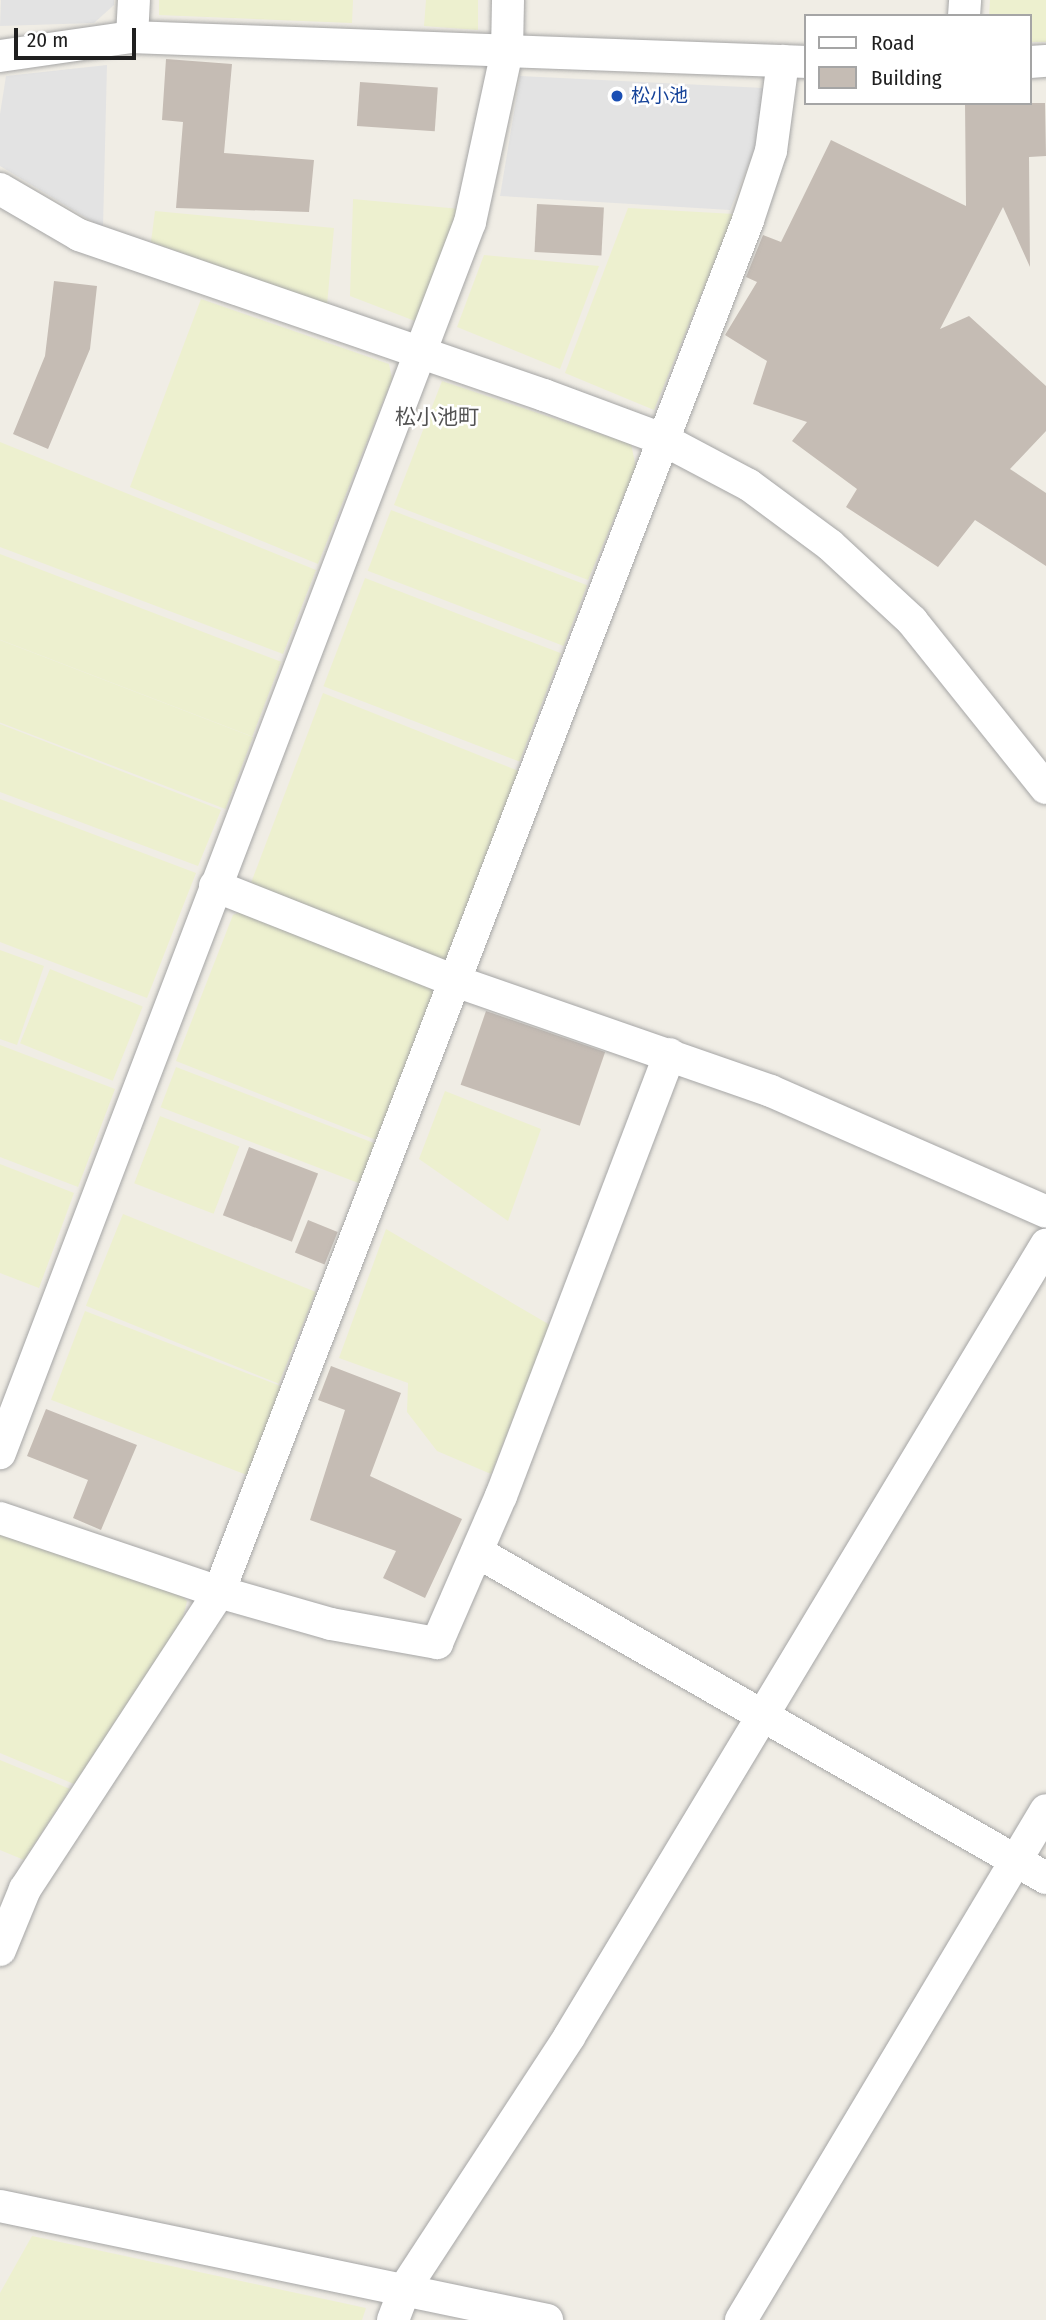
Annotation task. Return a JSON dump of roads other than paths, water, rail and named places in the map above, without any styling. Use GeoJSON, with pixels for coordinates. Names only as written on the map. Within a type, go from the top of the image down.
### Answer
{"type":"FeatureCollection","features":[{"type":"Feature","properties":{"kind":"street"},"geometry":{"type":"LineString","coordinates":[[132,37],[134,0]]}},
{"type":"Feature","properties":{"kind":"street"},"geometry":{"type":"LineString","coordinates":[[0,1453],[215,886],[422,354],[470,222],[507,51],[508,0]]}},
{"type":"Feature","properties":{"kind":"street"},"geometry":{"type":"LineString","coordinates":[[0,56],[132,37],[794,62],[771,151],[458,982],[219,1592],[25,1889],[0,1950]]}},
{"type":"Feature","properties":{"kind":"street"},"geometry":{"type":"LineString","coordinates":[[0,189],[79,235],[662,439],[750,485],[830,545],[912,621],[1046,788]]}},
{"type":"Feature","properties":{"kind":"street"},"geometry":{"type":"LineString","coordinates":[[215,886],[458,982],[670,1055],[869,1130],[1046,1212]]}},
{"type":"Feature","properties":{"kind":"street"},"geometry":{"type":"LineString","coordinates":[[0,1518],[219,1592],[331,1624],[437,1643],[477,1552],[670,1055]]}},
{"type":"Feature","properties":{"kind":"street"},"geometry":{"type":"LineString","coordinates":[[393,2320],[405,2288],[569,2037],[1046,1245]]}},
{"type":"Feature","properties":{"kind":"street"},"geometry":{"type":"LineString","coordinates":[[477,1552],[1046,1878]]}},
{"type":"Feature","properties":{"kind":"street"},"geometry":{"type":"LineString","coordinates":[[741,2320],[1046,1810]]}},
{"type":"Feature","properties":{"kind":"street"},"geometry":{"type":"LineString","coordinates":[[0,2206],[405,2288],[547,2320]]}},
{"type":"Feature","properties":{"kind":"place","name":"松小池"},"geometry":{"type":"Point","coordinates":[617,96]}},
{"type":"Feature","properties":{"kind":"district","name":"松小池町"},"geometry":{"type":"Point","coordinates":[437,417]}}]}
